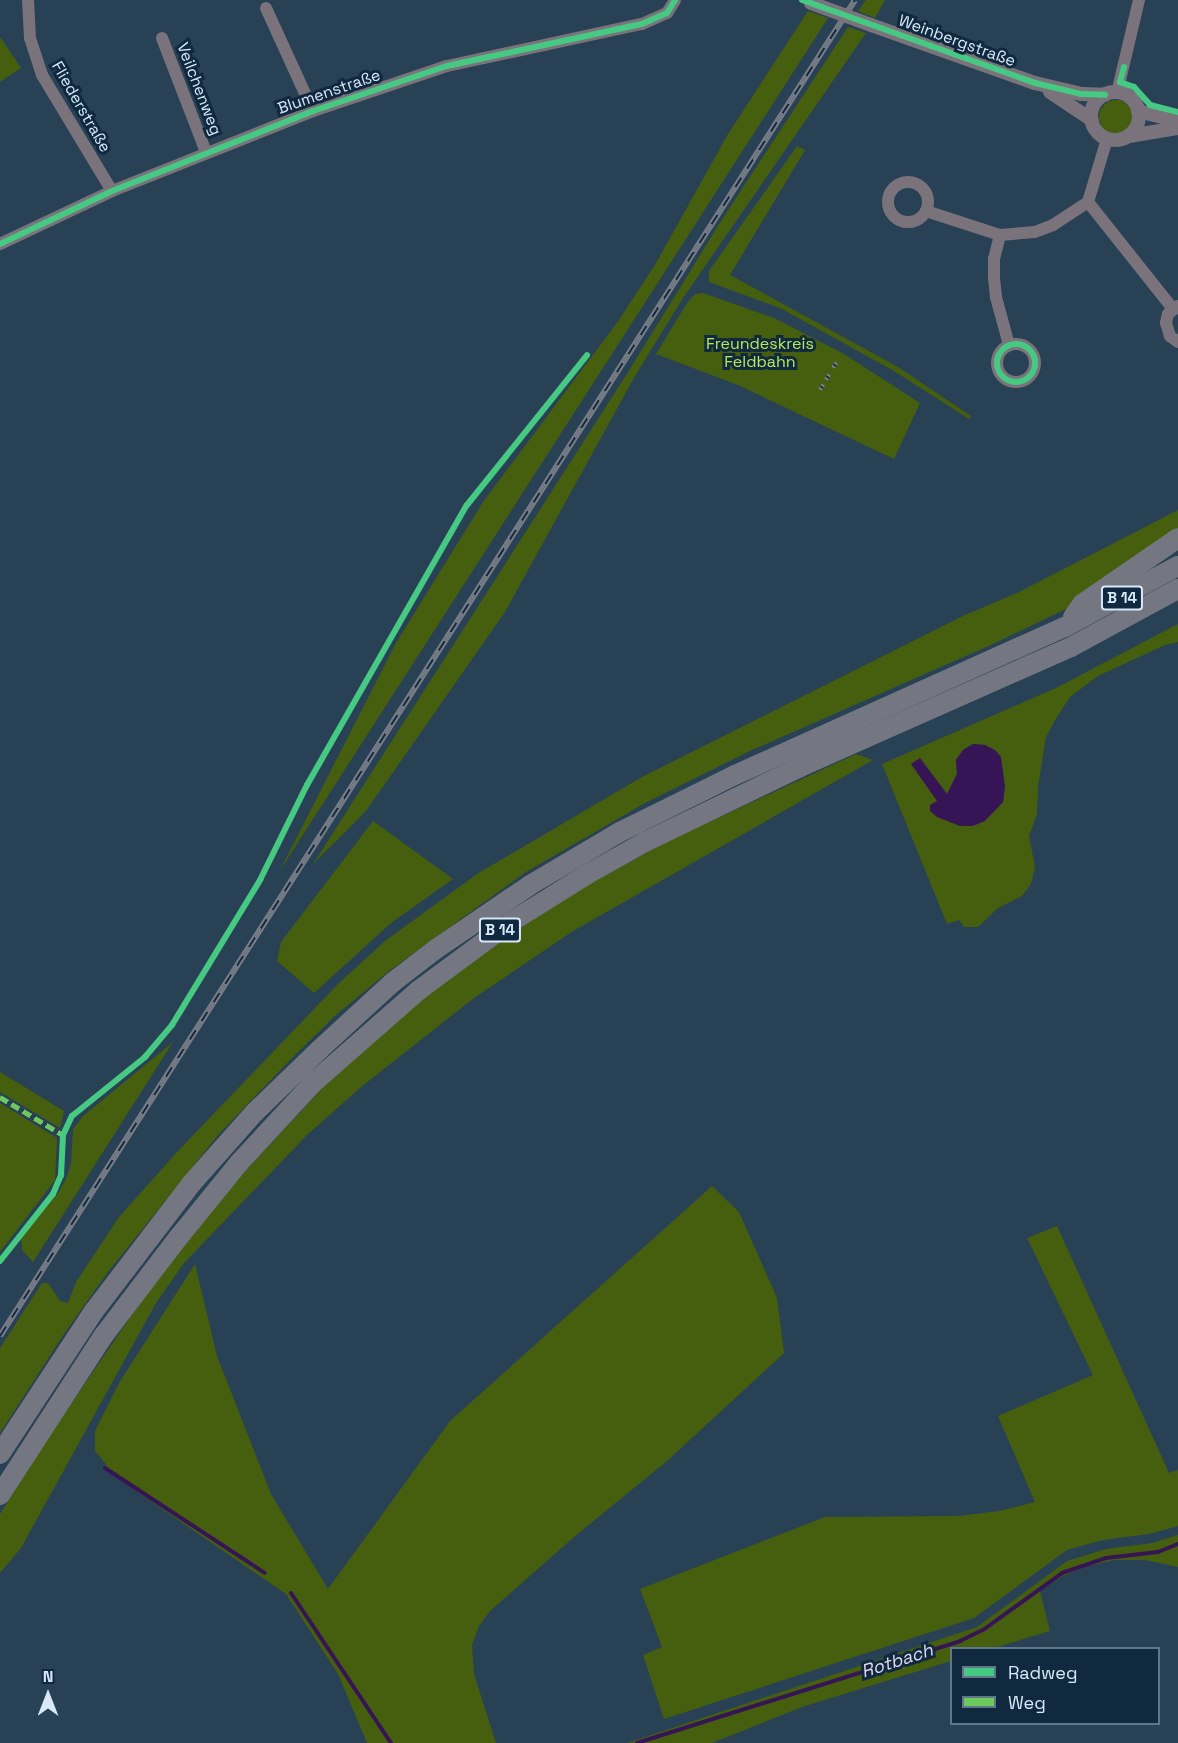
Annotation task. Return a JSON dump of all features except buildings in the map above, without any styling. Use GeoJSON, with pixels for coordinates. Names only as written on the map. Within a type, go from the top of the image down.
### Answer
{"type":"FeatureCollection","features":[{"type":"Feature","properties":{"kind":"highway"},"geometry":{"type":"LineString","coordinates":[[1065,627],[1082,604],[1178,538]]}},
{"type":"Feature","properties":{"kind":"highway","name":"B 14"},"geometry":{"type":"LineString","coordinates":[[0,1454],[94,1311],[191,1184],[255,1112],[393,982],[419,962],[530,885],[620,832],[735,775],[1065,627],[1178,566]]}},
{"type":"Feature","properties":{"kind":"highway","name":"B 14"},"geometry":{"type":"LineString","coordinates":[[0,1495],[104,1335],[239,1163],[313,1083],[428,983],[538,904],[645,842],[800,767],[1071,647],[1178,590]]}},
{"type":"Feature","properties":{"kind":"street","name":"Fliederstraße"},"geometry":{"type":"LineString","coordinates":[[28,0],[30,38],[42,75],[112,191]]}},
{"type":"Feature","properties":{"kind":"street","name":"Blumenstraße"},"geometry":{"type":"LineString","coordinates":[[1,241],[112,191],[313,111],[447,66],[642,24],[667,13],[675,0]]}},
{"type":"Feature","properties":{"kind":"street"},"geometry":{"type":"LineString","coordinates":[[1092,120],[1094,105],[1111,94],[1138,0]]}},
{"type":"Feature","properties":{"kind":"street","name":"Weinbergstraße"},"geometry":{"type":"LineString","coordinates":[[807,2],[1035,84],[1081,94],[1111,94]]}},
{"type":"Feature","properties":{"kind":"street"},"geometry":{"type":"LineString","coordinates":[[266,8],[313,111]]}},
{"type":"Feature","properties":{"kind":"street","name":"Veilchenweg"},"geometry":{"type":"LineString","coordinates":[[162,38],[206,152]]}},
{"type":"Feature","properties":{"kind":"street","name":"Weinbergstraße"},"geometry":{"type":"LineString","coordinates":[[1035,84],[1092,120],[1097,132],[1107,139]]}},
{"type":"Feature","properties":{"kind":"street"},"geometry":{"type":"LineString","coordinates":[[1111,94],[1131,98],[1138,111],[1138,125],[1129,136]]}},
{"type":"Feature","properties":{"kind":"street"},"geometry":{"type":"LineString","coordinates":[[1138,111],[1178,121]]}},
{"type":"Feature","properties":{"kind":"street"},"geometry":{"type":"LineString","coordinates":[[926,211],[1000,235],[1035,232],[1053,225],[1088,202],[1107,139],[1115,140],[1178,128]]}},
{"type":"Feature","properties":{"kind":"street"},"geometry":{"type":"LineString","coordinates":[[1088,202],[1175,307],[1168,314],[1167,330],[1178,342]]}},
{"type":"Feature","properties":{"kind":"street"},"geometry":{"type":"LineString","coordinates":[[1000,235],[994,260],[996,297],[1009,345]]}},
{"type":"Feature","properties":{"kind":"green space"},"geometry":{"type":"Polygon","coordinates":[[[866,0],[885,0],[875,18],[858,11],[866,0]]]}},
{"type":"Feature","properties":{"kind":"green space"},"geometry":{"type":"Polygon","coordinates":[[[808,11],[828,18],[279,872],[396,643],[483,502],[619,320],[656,263],[728,134],[808,11]]]}},
{"type":"Feature","properties":{"kind":"green space"},"geometry":{"type":"Polygon","coordinates":[[[848,27],[866,33],[683,298],[635,376],[505,612],[366,811],[313,864],[630,369],[721,221],[848,27]]]}},
{"type":"Feature","properties":{"kind":"green space"},"geometry":{"type":"Polygon","coordinates":[[[0,39],[21,68],[0,82],[0,39]]]}},
{"type":"Feature","properties":{"kind":"green space"},"geometry":{"type":"Polygon","coordinates":[[[1116,100],[1128,105],[1133,117],[1128,129],[1116,134],[1104,129],[1099,117],[1104,105],[1116,100]]]}},
{"type":"Feature","properties":{"kind":"green space"},"geometry":{"type":"Polygon","coordinates":[[[797,146],[805,150],[730,275],[898,367],[971,416],[969,419],[894,371],[782,309],[709,282],[709,271],[797,146]]]}},
{"type":"Feature","properties":{"kind":"green space","name":"Freundeskreis Feldbahn"},"geometry":{"type":"Polygon","coordinates":[[[703,293],[774,318],[844,354],[920,403],[894,459],[738,385],[656,354],[687,303],[695,294],[703,293]]]}},
{"type":"Feature","properties":{"kind":"green space"},"geometry":{"type":"Polygon","coordinates":[[[1178,510],[1178,531],[1098,589],[1066,609],[993,644],[750,751],[645,803],[526,872],[389,971],[336,1015],[219,1134],[108,1272],[64,1334],[0,1433],[0,1348],[42,1283],[48,1283],[60,1301],[68,1303],[76,1282],[119,1217],[177,1152],[338,984],[385,941],[477,874],[642,777],[963,616],[1019,592],[1178,510]]]}},
{"type":"Feature","properties":{"kind":"green space"},"geometry":{"type":"Polygon","coordinates":[[[1178,624],[1178,642],[1165,645],[1098,676],[1070,697],[1055,720],[1046,737],[1038,787],[1037,814],[1029,836],[1035,867],[1031,884],[1022,896],[998,908],[978,927],[964,927],[959,920],[947,924],[882,764],[1056,688],[1178,624]],[[973,744],[963,750],[956,760],[957,774],[947,794],[920,759],[912,765],[938,801],[935,802],[984,821],[1003,802],[1005,786],[985,745],[973,744]]]}},
{"type":"Feature","properties":{"kind":"green space"},"geometry":{"type":"Polygon","coordinates":[[[856,754],[873,760],[573,931],[474,998],[361,1087],[307,1135],[184,1263],[156,1303],[21,1548],[0,1573],[0,1514],[47,1439],[142,1300],[224,1194],[330,1080],[420,1001],[502,940],[579,890],[670,840],[856,754]]]}},
{"type":"Feature","properties":{"kind":"green space"},"geometry":{"type":"Polygon","coordinates":[[[373,821],[453,879],[391,923],[314,993],[277,961],[281,942],[373,821]]]}},
{"type":"Feature","properties":{"kind":"green space"},"geometry":{"type":"Polygon","coordinates":[[[173,1042],[33,1262],[22,1250],[21,1238],[58,1193],[66,1179],[71,1164],[73,1129],[83,1116],[173,1042]]]}},
{"type":"Feature","properties":{"kind":"green space"},"geometry":{"type":"Polygon","coordinates":[[[0,1072],[64,1111],[60,1128],[0,1092],[0,1072]]]}},
{"type":"Feature","properties":{"kind":"green space"},"geometry":{"type":"Polygon","coordinates":[[[0,1103],[57,1138],[55,1180],[0,1252],[0,1103]]]}},
{"type":"Feature","properties":{"kind":"green space"},"geometry":{"type":"Polygon","coordinates":[[[712,1186],[739,1212],[777,1298],[784,1353],[667,1461],[574,1537],[490,1611],[479,1626],[472,1645],[474,1674],[496,1743],[367,1743],[338,1674],[286,1594],[104,1469],[106,1464],[95,1451],[95,1431],[119,1383],[195,1264],[217,1356],[271,1494],[328,1589],[450,1421],[712,1186]]]}},
{"type":"Feature","properties":{"kind":"green space"},"geometry":{"type":"Polygon","coordinates":[[[1057,1226],[1169,1473],[1178,1470],[1178,1526],[1149,1534],[1103,1540],[1067,1550],[974,1618],[664,1719],[643,1655],[662,1647],[640,1589],[825,1517],[958,1516],[999,1511],[1035,1502],[998,1416],[1093,1375],[1027,1238],[1057,1226]]]}},
{"type":"Feature","properties":{"kind":"green space"},"geometry":{"type":"Polygon","coordinates":[[[1178,1535],[1178,1567],[1145,1560],[1114,1560],[1088,1566],[1063,1576],[1040,1591],[1050,1631],[997,1647],[950,1647],[950,1661],[802,1707],[712,1743],[627,1743],[977,1627],[1067,1561],[1106,1549],[1152,1543],[1178,1535]]]}},
{"type":"Feature","properties":{"kind":"shaded area"},"geometry":{"type":"Polygon","coordinates":[[[973,744],[985,745],[995,750],[1001,757],[1005,786],[1003,802],[985,821],[973,826],[960,826],[937,817],[930,811],[930,805],[937,801],[911,764],[920,758],[947,794],[957,774],[956,760],[963,750],[973,744]]]}},
{"type":"Feature","properties":{"kind":"waterway"},"geometry":{"type":"LineString","coordinates":[[105,1468],[265,1573]]}},
{"type":"Feature","properties":{"kind":"waterway","name":"Rotbach"},"geometry":{"type":"LineString","coordinates":[[637,1743],[960,1641],[983,1630],[1062,1573],[1106,1558],[1158,1552],[1178,1544]]}},
{"type":"Feature","properties":{"kind":"waterway"},"geometry":{"type":"LineString","coordinates":[[291,1593],[391,1743]]}},
{"type":"Feature","properties":{"kind":"railway"},"geometry":{"type":"LineString","coordinates":[[0,1336],[855,0]]}},
{"type":"Feature","properties":{"kind":"marked path"},"geometry":{"type":"LineString","coordinates":[[0,1097],[63,1135]]}},
{"type":"Feature","properties":{"kind":"cycle path"},"geometry":{"type":"LineString","coordinates":[[0,244],[112,191],[313,111],[447,66],[642,24],[667,13],[675,0]]}},
{"type":"Feature","properties":{"kind":"cycle path"},"geometry":{"type":"LineString","coordinates":[[802,0],[1035,83],[1081,94],[1105,95]]}},
{"type":"Feature","properties":{"kind":"cycle path"},"geometry":{"type":"LineString","coordinates":[[1124,67],[1120,82],[1134,87],[1150,105],[1178,112]]}},
{"type":"Feature","properties":{"kind":"cycle path"},"geometry":{"type":"LineString","coordinates":[[1016,344],[1029,350],[1035,363],[1029,376],[1016,382],[1003,376],[997,363],[1003,350],[1016,344]]}},
{"type":"Feature","properties":{"kind":"cycle path"},"geometry":{"type":"LineString","coordinates":[[0,1261],[53,1194],[61,1175],[63,1135],[72,1116],[145,1057],[172,1025],[260,880],[307,785],[467,505],[587,355]]}}]}
